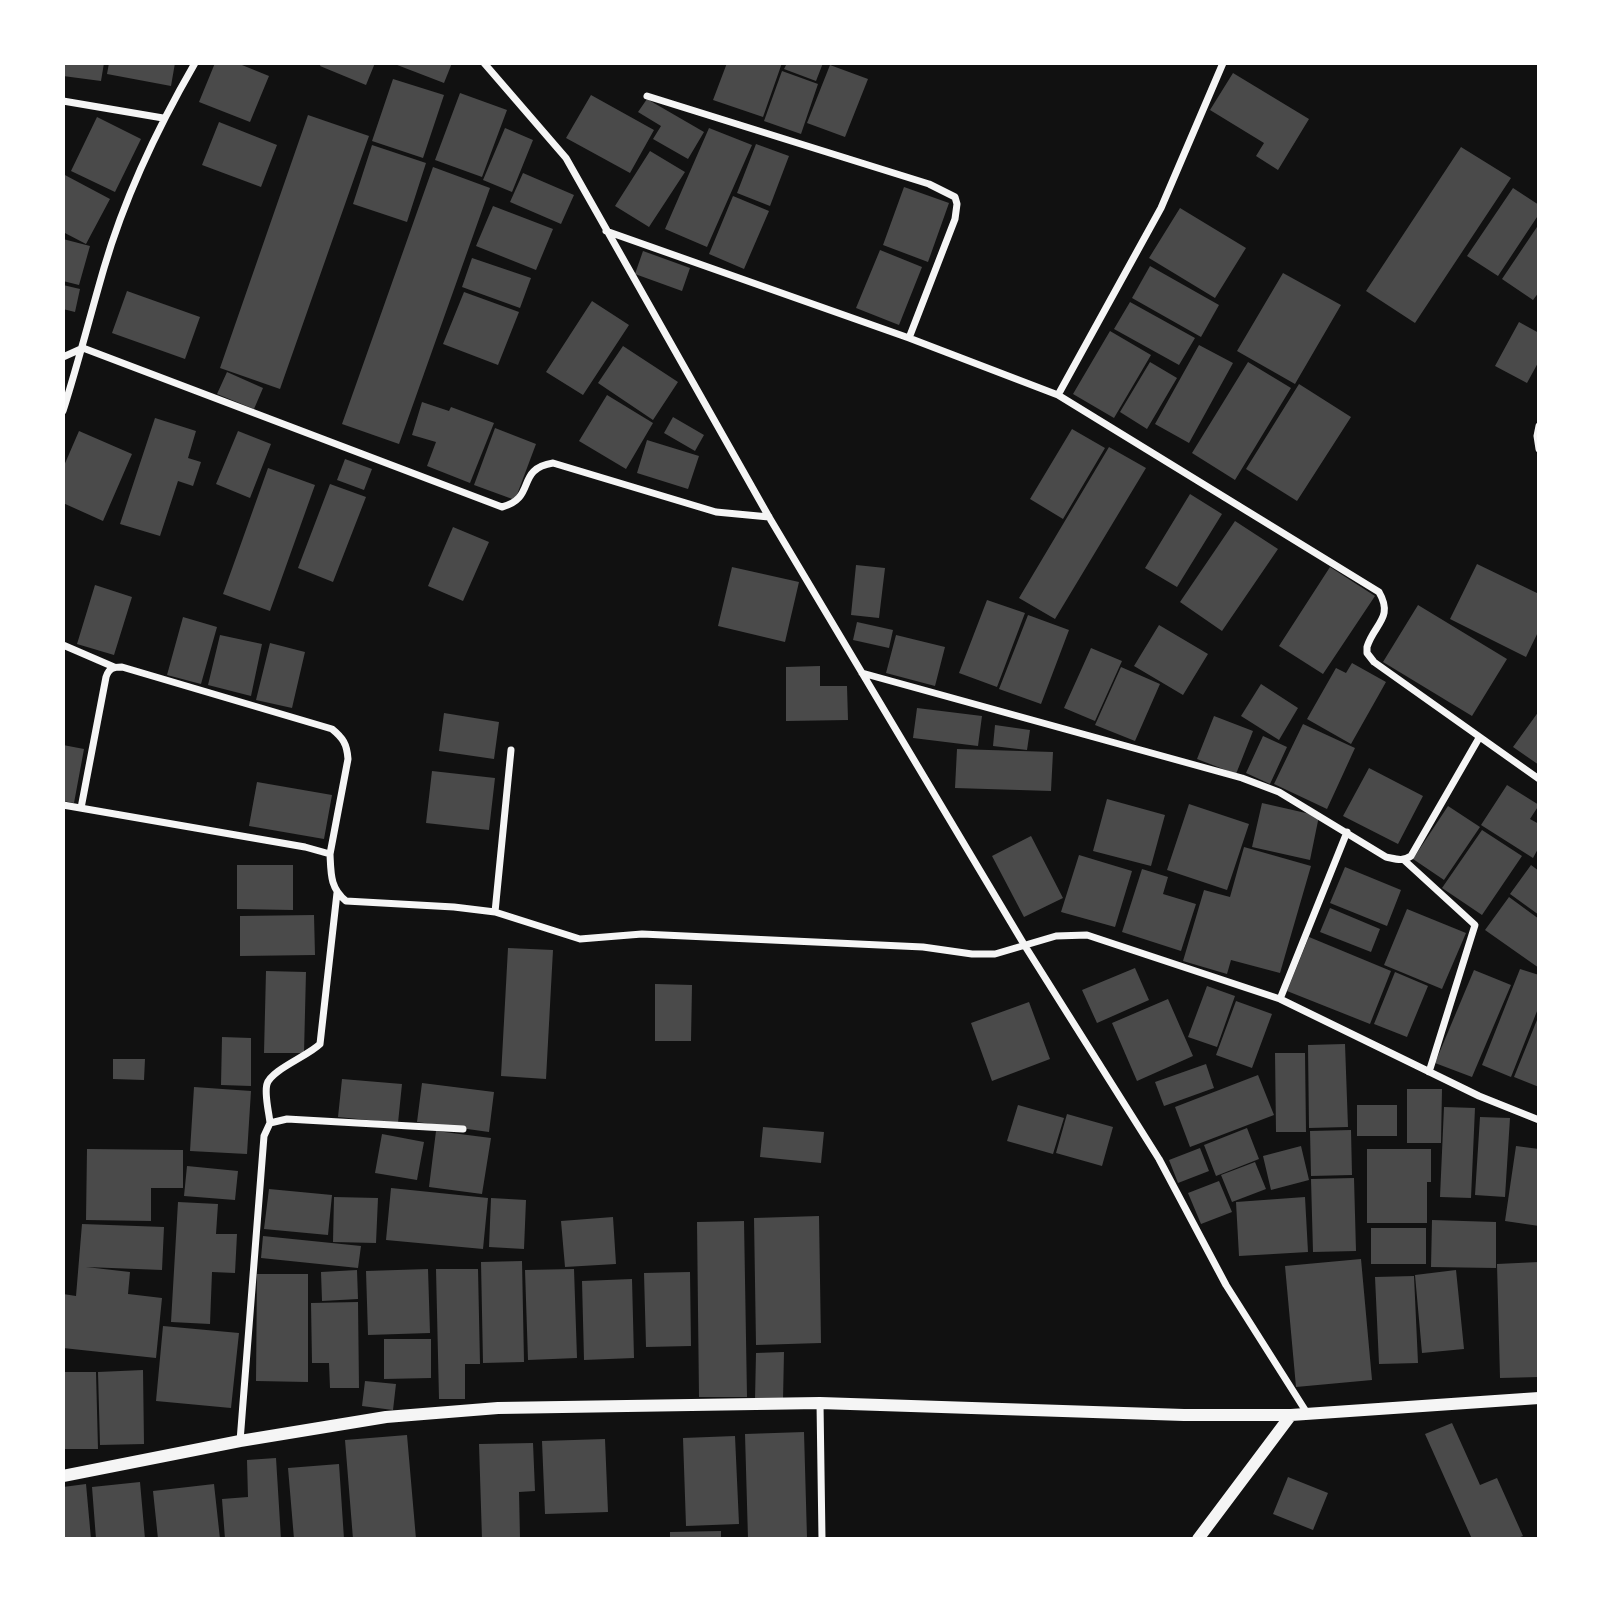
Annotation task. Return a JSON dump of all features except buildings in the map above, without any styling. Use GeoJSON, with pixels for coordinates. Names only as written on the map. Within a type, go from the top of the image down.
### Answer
{"type":"FeatureCollection","features":[{"type":"Feature","properties":{"kind":"street"},"geometry":{"type":"LineString","coordinates":[[63,411],[83,348],[104,266],[163,118],[195,63]]}},
{"type":"Feature","properties":{"kind":"street"},"geometry":{"type":"LineString","coordinates":[[484,63],[566,159],[769,517],[1025,946],[1159,1160],[1226,1285],[1307,1414]]}},
{"type":"Feature","properties":{"kind":"street"},"geometry":{"type":"LineString","coordinates":[[493,71],[496,63]]}},
{"type":"Feature","properties":{"kind":"street"},"geometry":{"type":"LineString","coordinates":[[1058,395],[1161,208],[1223,63]]}},
{"type":"Feature","properties":{"kind":"street"},"geometry":{"type":"LineString","coordinates":[[647,96],[929,184],[955,197],[957,204],[954,219],[909,338]]}},
{"type":"Feature","properties":{"kind":"street"},"geometry":{"type":"LineString","coordinates":[[63,101],[163,118]]}},
{"type":"Feature","properties":{"kind":"street"},"geometry":{"type":"LineString","coordinates":[[606,231],[909,338],[1058,395],[1379,592],[1385,602],[1385,611],[1368,643],[1367,653],[1382,669],[1539,779]]}},
{"type":"Feature","properties":{"kind":"street"},"geometry":{"type":"LineString","coordinates":[[63,357],[83,348],[502,507],[515,504],[533,471],[541,465],[553,463],[716,512],[769,517]]}},
{"type":"Feature","properties":{"kind":"street"},"geometry":{"type":"LineString","coordinates":[[1539,426],[1539,449]]}},
{"type":"Feature","properties":{"kind":"street"},"geometry":{"type":"LineString","coordinates":[[63,646],[114,667],[129,669],[332,729],[342,737],[347,746],[348,759],[330,854],[331,880],[337,893],[346,901],[495,912],[580,939],[642,934],[923,947],[972,954],[995,954],[1056,936],[1087,935],[1280,999],[1479,1096],[1539,1120]]}},
{"type":"Feature","properties":{"kind":"street"},"geometry":{"type":"LineString","coordinates":[[81,808],[106,677],[108,670],[114,667]]}},
{"type":"Feature","properties":{"kind":"street"},"geometry":{"type":"LineString","coordinates":[[862,673],[1242,778],[1279,792],[1386,857],[1404,860],[1475,925],[1429,1072]]}},
{"type":"Feature","properties":{"kind":"street"},"geometry":{"type":"LineString","coordinates":[[1404,860],[1411,856],[1479,738]]}},
{"type":"Feature","properties":{"kind":"street"},"geometry":{"type":"LineString","coordinates":[[495,912],[511,750]]}},
{"type":"Feature","properties":{"kind":"street"},"geometry":{"type":"LineString","coordinates":[[63,805],[305,847],[330,854]]}},
{"type":"Feature","properties":{"kind":"street"},"geometry":{"type":"LineString","coordinates":[[1280,999],[1347,832]]}},
{"type":"Feature","properties":{"kind":"street"},"geometry":{"type":"LineString","coordinates":[[240,1441],[264,1136],[270,1123],[266,1085],[271,1077],[311,1053],[320,1044],[337,893]]}},
{"type":"Feature","properties":{"kind":"street"},"geometry":{"type":"LineString","coordinates":[[270,1123],[287,1119],[463,1129]]}},
{"type":"Feature","properties":{"kind":"street"},"geometry":{"type":"LineString","coordinates":[[63,1476],[240,1441],[386,1417],[498,1408],[820,1403],[1291,1415],[1539,1398]]}},
{"type":"Feature","properties":{"kind":"street"},"geometry":{"type":"LineString","coordinates":[[820,1403],[822,1539]]}},
{"type":"Feature","properties":{"kind":"street"},"geometry":{"type":"LineString","coordinates":[[1198,1539],[1291,1415]]}}]}
